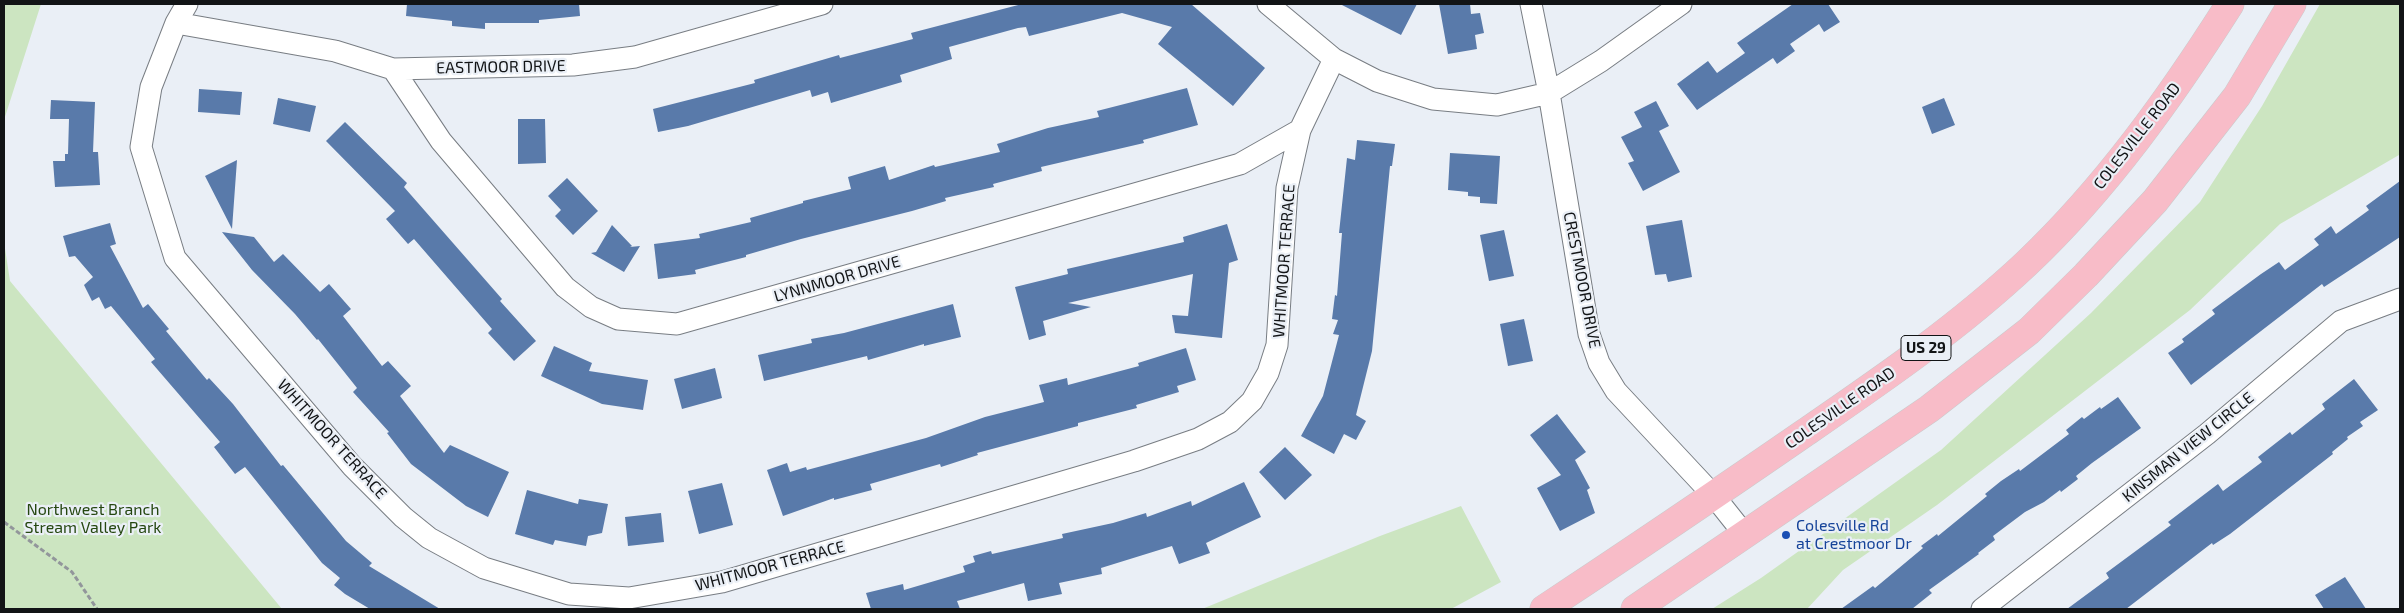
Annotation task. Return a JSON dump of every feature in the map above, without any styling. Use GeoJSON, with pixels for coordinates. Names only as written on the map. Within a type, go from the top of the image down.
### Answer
{"type":"FeatureCollection","features":[{"type":"Feature","properties":{"kind":"highway","name":"COLESVILLE ROAD"},"geometry":{"type":"LineString","coordinates":[[1544,609],[1714,496],[1932,344],[2027,263],[2117,166],[2177,86],[2230,4]]}},
{"type":"Feature","properties":{"kind":"highway"},"geometry":{"type":"LineString","coordinates":[[1635,609],[1930,409],[2029,331],[2086,275],[2155,201],[2237,96],[2292,4]]}},
{"type":"Feature","properties":{"kind":"street","name":"WHITMOOR TERRACE"},"geometry":{"type":"LineString","coordinates":[[187,4],[176,23],[152,87],[141,147],[176,258],[352,466],[403,518],[429,538],[484,568],[569,594],[629,598],[722,582],[1134,461],[1198,439],[1230,422],[1252,401],[1268,374],[1277,345],[1287,188],[1300,130]]}},
{"type":"Feature","properties":{"kind":"street","name":"EASTMOOR DRIVE"},"geometry":{"type":"LineString","coordinates":[[176,23],[335,51],[393,69],[573,65],[635,57],[822,4]]}},
{"type":"Feature","properties":{"kind":"street"},"geometry":{"type":"LineString","coordinates":[[1268,4],[1334,59],[1377,81],[1433,99],[1497,105],[1549,93],[1601,61],[1682,4]]}},
{"type":"Feature","properties":{"kind":"street","name":"CRESTMOOR DRIVE"},"geometry":{"type":"LineString","coordinates":[[1532,4],[1549,93],[1589,334],[1599,363],[1616,391],[1714,496],[1745,535]]}},
{"type":"Feature","properties":{"kind":"street"},"geometry":{"type":"LineString","coordinates":[[1300,130],[1334,59]]}},
{"type":"Feature","properties":{"kind":"street","name":"LYNNMOOR DRIVE"},"geometry":{"type":"LineString","coordinates":[[393,69],[440,141],[565,287],[591,307],[618,319],[678,324],[1240,164],[1300,130]]}},
{"type":"Feature","properties":{"kind":"street","name":"KINSMAN VIEW CIRCLE"},"geometry":{"type":"LineString","coordinates":[[1982,609],[2207,434],[2341,321],[2400,299]]}},
{"type":"Feature","properties":{"kind":"path"},"geometry":{"type":"LineString","coordinates":[[4,522],[72,572],[97,609]]}},
{"type":"Feature","properties":{"kind":"green space"},"geometry":{"type":"Polygon","coordinates":[[[4,4],[41,4],[4,120],[4,4]]]}},
{"type":"Feature","properties":{"kind":"green space"},"geometry":{"type":"Polygon","coordinates":[[[2320,4],[2400,4],[2399,155],[2280,224],[2190,310],[1937,505],[1843,570],[1807,609],[1712,609],[1761,578],[1941,450],[2091,313],[2200,202],[2262,106],[2320,4]]]}},
{"type":"Feature","properties":{"kind":"green space","name":"Northwest Branch Stream Valley Park"},"geometry":{"type":"Polygon","coordinates":[[[4,242],[10,281],[282,609],[4,609],[4,242]]]}},
{"type":"Feature","properties":{"kind":"green space"},"geometry":{"type":"Polygon","coordinates":[[[1461,506],[1501,582],[1451,609],[1202,609],[1380,536],[1461,506]]]}},
{"type":"Feature","properties":{"kind":"building"},"geometry":{"type":"Polygon","coordinates":[[[407,4],[579,4],[580,16],[539,20],[539,23],[485,23],[485,29],[452,26],[452,21],[406,16],[407,4]]]}},
{"type":"Feature","properties":{"kind":"building"},"geometry":{"type":"Polygon","coordinates":[[[1022,4],[1191,4],[1265,68],[1233,106],[1158,44],[1172,27],[1122,13],[1029,36],[1026,27],[1018,28],[949,47],[952,59],[900,75],[902,82],[831,103],[828,92],[812,97],[810,90],[688,126],[658,132],[653,109],[755,83],[754,80],[839,55],[840,58],[913,39],[911,33],[1022,4]]]}},
{"type":"Feature","properties":{"kind":"building"},"geometry":{"type":"Polygon","coordinates":[[[1340,4],[1417,4],[1401,35],[1340,4]]]}},
{"type":"Feature","properties":{"kind":"building"},"geometry":{"type":"Polygon","coordinates":[[[1439,4],[1470,4],[1471,14],[1480,13],[1484,33],[1475,35],[1477,49],[1448,54],[1439,4]]]}},
{"type":"Feature","properties":{"kind":"building"},"geometry":{"type":"Polygon","coordinates":[[[1793,4],[1828,4],[1840,22],[1824,32],[1819,24],[1790,44],[1795,51],[1777,64],[1773,58],[1697,110],[1677,84],[1708,61],[1717,73],[1745,53],[1737,43],[1793,4]]]}},
{"type":"Feature","properties":{"kind":"building"},"geometry":{"type":"Polygon","coordinates":[[[1187,88],[1198,125],[1143,140],[1144,143],[1041,167],[1042,171],[993,184],[994,187],[945,198],[946,201],[912,211],[746,255],[746,257],[695,270],[696,274],[658,279],[654,244],[700,238],[699,234],[751,222],[750,218],[803,203],[803,201],[851,189],[848,177],[885,166],[889,180],[934,165],[935,167],[1000,152],[997,144],[1048,128],[1099,117],[1097,111],[1187,88]]]}},
{"type":"Feature","properties":{"kind":"building"},"geometry":{"type":"Polygon","coordinates":[[[199,89],[242,92],[240,115],[198,112],[199,89]]]}},
{"type":"Feature","properties":{"kind":"building"},"geometry":{"type":"Polygon","coordinates":[[[278,98],[316,106],[310,132],[273,124],[278,98]]]}},
{"type":"Feature","properties":{"kind":"building"},"geometry":{"type":"Polygon","coordinates":[[[1944,98],[1955,125],[1932,134],[1922,107],[1944,98]]]}},
{"type":"Feature","properties":{"kind":"building"},"geometry":{"type":"Polygon","coordinates":[[[51,100],[95,102],[93,152],[98,152],[100,185],[55,187],[53,161],[65,161],[65,154],[68,154],[69,119],[50,119],[51,100]]]}},
{"type":"Feature","properties":{"kind":"building"},"geometry":{"type":"Polygon","coordinates":[[[1656,101],[1669,126],[1659,131],[1680,172],[1643,191],[1628,163],[1634,161],[1621,137],[1642,127],[1634,112],[1656,101]]]}},
{"type":"Feature","properties":{"kind":"building"},"geometry":{"type":"Polygon","coordinates":[[[518,119],[545,119],[546,163],[518,164],[518,119]]]}},
{"type":"Feature","properties":{"kind":"building"},"geometry":{"type":"Polygon","coordinates":[[[345,122],[407,183],[404,187],[502,299],[500,301],[536,341],[514,361],[488,333],[492,329],[414,239],[408,244],[386,219],[395,211],[326,141],[345,122]]]}},
{"type":"Feature","properties":{"kind":"building"},"geometry":{"type":"Polygon","coordinates":[[[1357,140],[1395,144],[1392,166],[1390,166],[1372,351],[1356,415],[1366,421],[1356,440],[1344,434],[1334,454],[1301,436],[1323,396],[1339,335],[1333,334],[1338,320],[1332,319],[1335,295],[1337,296],[1342,233],[1339,233],[1347,158],[1355,160],[1357,140]]]}},
{"type":"Feature","properties":{"kind":"building"},"geometry":{"type":"Polygon","coordinates":[[[1450,153],[1500,156],[1497,204],[1480,203],[1480,197],[1468,196],[1468,192],[1448,190],[1450,153]]]}},
{"type":"Feature","properties":{"kind":"building"},"geometry":{"type":"Polygon","coordinates":[[[237,160],[232,229],[205,176],[237,160]]]}},
{"type":"Feature","properties":{"kind":"building"},"geometry":{"type":"Polygon","coordinates":[[[567,178],[598,211],[573,235],[555,216],[561,210],[548,196],[567,178]]]}},
{"type":"Feature","properties":{"kind":"building"},"geometry":{"type":"Polygon","coordinates":[[[2400,181],[2400,237],[2324,287],[2322,284],[2191,385],[2168,353],[2184,342],[2182,339],[2215,314],[2212,310],[2261,274],[2279,262],[2285,270],[2319,245],[2314,239],[2331,226],[2336,234],[2369,210],[2366,206],[2400,181]]]}},
{"type":"Feature","properties":{"kind":"building"},"geometry":{"type":"Polygon","coordinates":[[[1682,220],[1692,277],[1668,282],[1666,274],[1655,275],[1646,226],[1682,220]]]}},
{"type":"Feature","properties":{"kind":"building"},"geometry":{"type":"Polygon","coordinates":[[[110,223],[116,244],[110,246],[143,308],[148,304],[169,329],[166,331],[207,380],[209,378],[233,404],[281,466],[283,465],[346,541],[372,563],[369,566],[440,609],[370,609],[345,594],[334,585],[340,578],[322,563],[245,467],[235,474],[214,447],[220,442],[151,362],[155,359],[111,306],[105,309],[99,297],[92,301],[84,285],[93,277],[75,256],[69,257],[63,236],[110,223]]]}},
{"type":"Feature","properties":{"kind":"building"},"geometry":{"type":"Polygon","coordinates":[[[1227,224],[1238,260],[1229,263],[1222,338],[1175,333],[1172,315],[1188,316],[1193,274],[1068,303],[1091,307],[1043,321],[1046,335],[1029,340],[1015,287],[1068,274],[1067,269],[1184,242],[1183,237],[1227,224]]]}},
{"type":"Feature","properties":{"kind":"building"},"geometry":{"type":"Polygon","coordinates":[[[612,225],[632,246],[630,247],[640,246],[624,272],[591,253],[596,252],[612,225]]]}},
{"type":"Feature","properties":{"kind":"building"},"geometry":{"type":"Polygon","coordinates":[[[1504,230],[1514,276],[1489,281],[1480,235],[1504,230]]]}},
{"type":"Feature","properties":{"kind":"building"},"geometry":{"type":"Polygon","coordinates":[[[222,232],[254,237],[274,262],[283,254],[320,292],[329,284],[351,309],[343,316],[382,366],[388,361],[411,386],[400,396],[444,453],[450,445],[509,472],[488,517],[466,506],[411,464],[387,433],[389,432],[353,392],[357,388],[318,339],[252,270],[222,232]]]}},
{"type":"Feature","properties":{"kind":"building"},"geometry":{"type":"Polygon","coordinates":[[[953,304],[961,337],[924,346],[924,344],[868,360],[867,356],[764,381],[758,355],[812,343],[811,339],[844,333],[953,304]]]}},
{"type":"Feature","properties":{"kind":"building"},"geometry":{"type":"Polygon","coordinates":[[[1524,319],[1533,361],[1508,366],[1500,324],[1524,319]]]}},
{"type":"Feature","properties":{"kind":"building"},"geometry":{"type":"Polygon","coordinates":[[[554,346],[592,363],[589,371],[648,380],[643,410],[602,404],[541,376],[554,346]]]}},
{"type":"Feature","properties":{"kind":"building"},"geometry":{"type":"Polygon","coordinates":[[[1186,348],[1196,380],[1177,386],[1179,392],[1136,405],[1137,408],[1078,423],[1078,426],[977,453],[978,455],[941,467],[940,464],[870,484],[872,490],[834,500],[834,498],[783,516],[767,470],[787,463],[790,472],[806,467],[807,470],[926,438],[985,417],[1044,402],[1039,385],[1067,378],[1068,385],[1139,366],[1138,363],[1186,348]]]}},
{"type":"Feature","properties":{"kind":"building"},"geometry":{"type":"Polygon","coordinates":[[[715,368],[722,398],[682,409],[674,379],[715,368]]]}},
{"type":"Feature","properties":{"kind":"building"},"geometry":{"type":"Polygon","coordinates":[[[2354,379],[2378,410],[2360,422],[2363,426],[2347,437],[2348,439],[2332,452],[2333,454],[2230,534],[2213,545],[2212,543],[2126,609],[2067,609],[2109,578],[2106,573],[2171,525],[2168,522],[2218,484],[2223,491],[2262,462],[2258,457],[2290,432],[2292,435],[2325,409],[2322,404],[2354,379]]]}},
{"type":"Feature","properties":{"kind":"building"},"geometry":{"type":"Polygon","coordinates":[[[2118,397],[2141,428],[2092,463],[2076,476],[2078,479],[2061,492],[2060,490],[2044,502],[2025,512],[1993,536],[1995,540],[1929,590],[1932,593],[1912,609],[1841,609],[1873,586],[1875,588],[1923,548],[1921,546],[1937,534],[1938,536],[1987,496],[1985,494],[2001,481],[2019,469],[2020,471],[2069,434],[2066,430],[2082,417],[2084,419],[2118,397]]]}},
{"type":"Feature","properties":{"kind":"building"},"geometry":{"type":"Polygon","coordinates":[[[1557,414],[1586,452],[1575,460],[1590,488],[1587,490],[1595,513],[1560,531],[1537,488],[1561,475],[1530,435],[1557,414]]]}},
{"type":"Feature","properties":{"kind":"building"},"geometry":{"type":"Polygon","coordinates":[[[1285,447],[1312,475],[1285,500],[1259,472],[1285,447]]]}},
{"type":"Feature","properties":{"kind":"building"},"geometry":{"type":"Polygon","coordinates":[[[1244,482],[1261,517],[1206,543],[1210,553],[1179,564],[1172,546],[1101,568],[1102,574],[1059,583],[1062,594],[1028,601],[1024,583],[957,601],[960,609],[871,609],[866,593],[903,584],[904,590],[965,572],[963,566],[975,562],[973,556],[991,551],[992,554],[1063,538],[1062,534],[1113,523],[1146,513],[1147,517],[1191,501],[1192,506],[1244,482]]]}},
{"type":"Feature","properties":{"kind":"building"},"geometry":{"type":"Polygon","coordinates":[[[722,483],[733,525],[699,534],[688,491],[722,483]]]}},
{"type":"Feature","properties":{"kind":"building"},"geometry":{"type":"Polygon","coordinates":[[[527,490],[578,504],[579,499],[608,504],[602,533],[588,536],[586,546],[555,540],[553,545],[515,534],[527,490]]]}},
{"type":"Feature","properties":{"kind":"building"},"geometry":{"type":"Polygon","coordinates":[[[661,513],[664,542],[628,546],[625,517],[661,513]]]}},
{"type":"Feature","properties":{"kind":"building"},"geometry":{"type":"Polygon","coordinates":[[[2345,577],[2366,609],[2324,609],[2315,595],[2345,577]]]}},
{"type":"Feature","properties":{"kind":"place","name":"Colesville Rd at Crestmoor Dr"},"geometry":{"type":"Point","coordinates":[1786,535]}}]}
